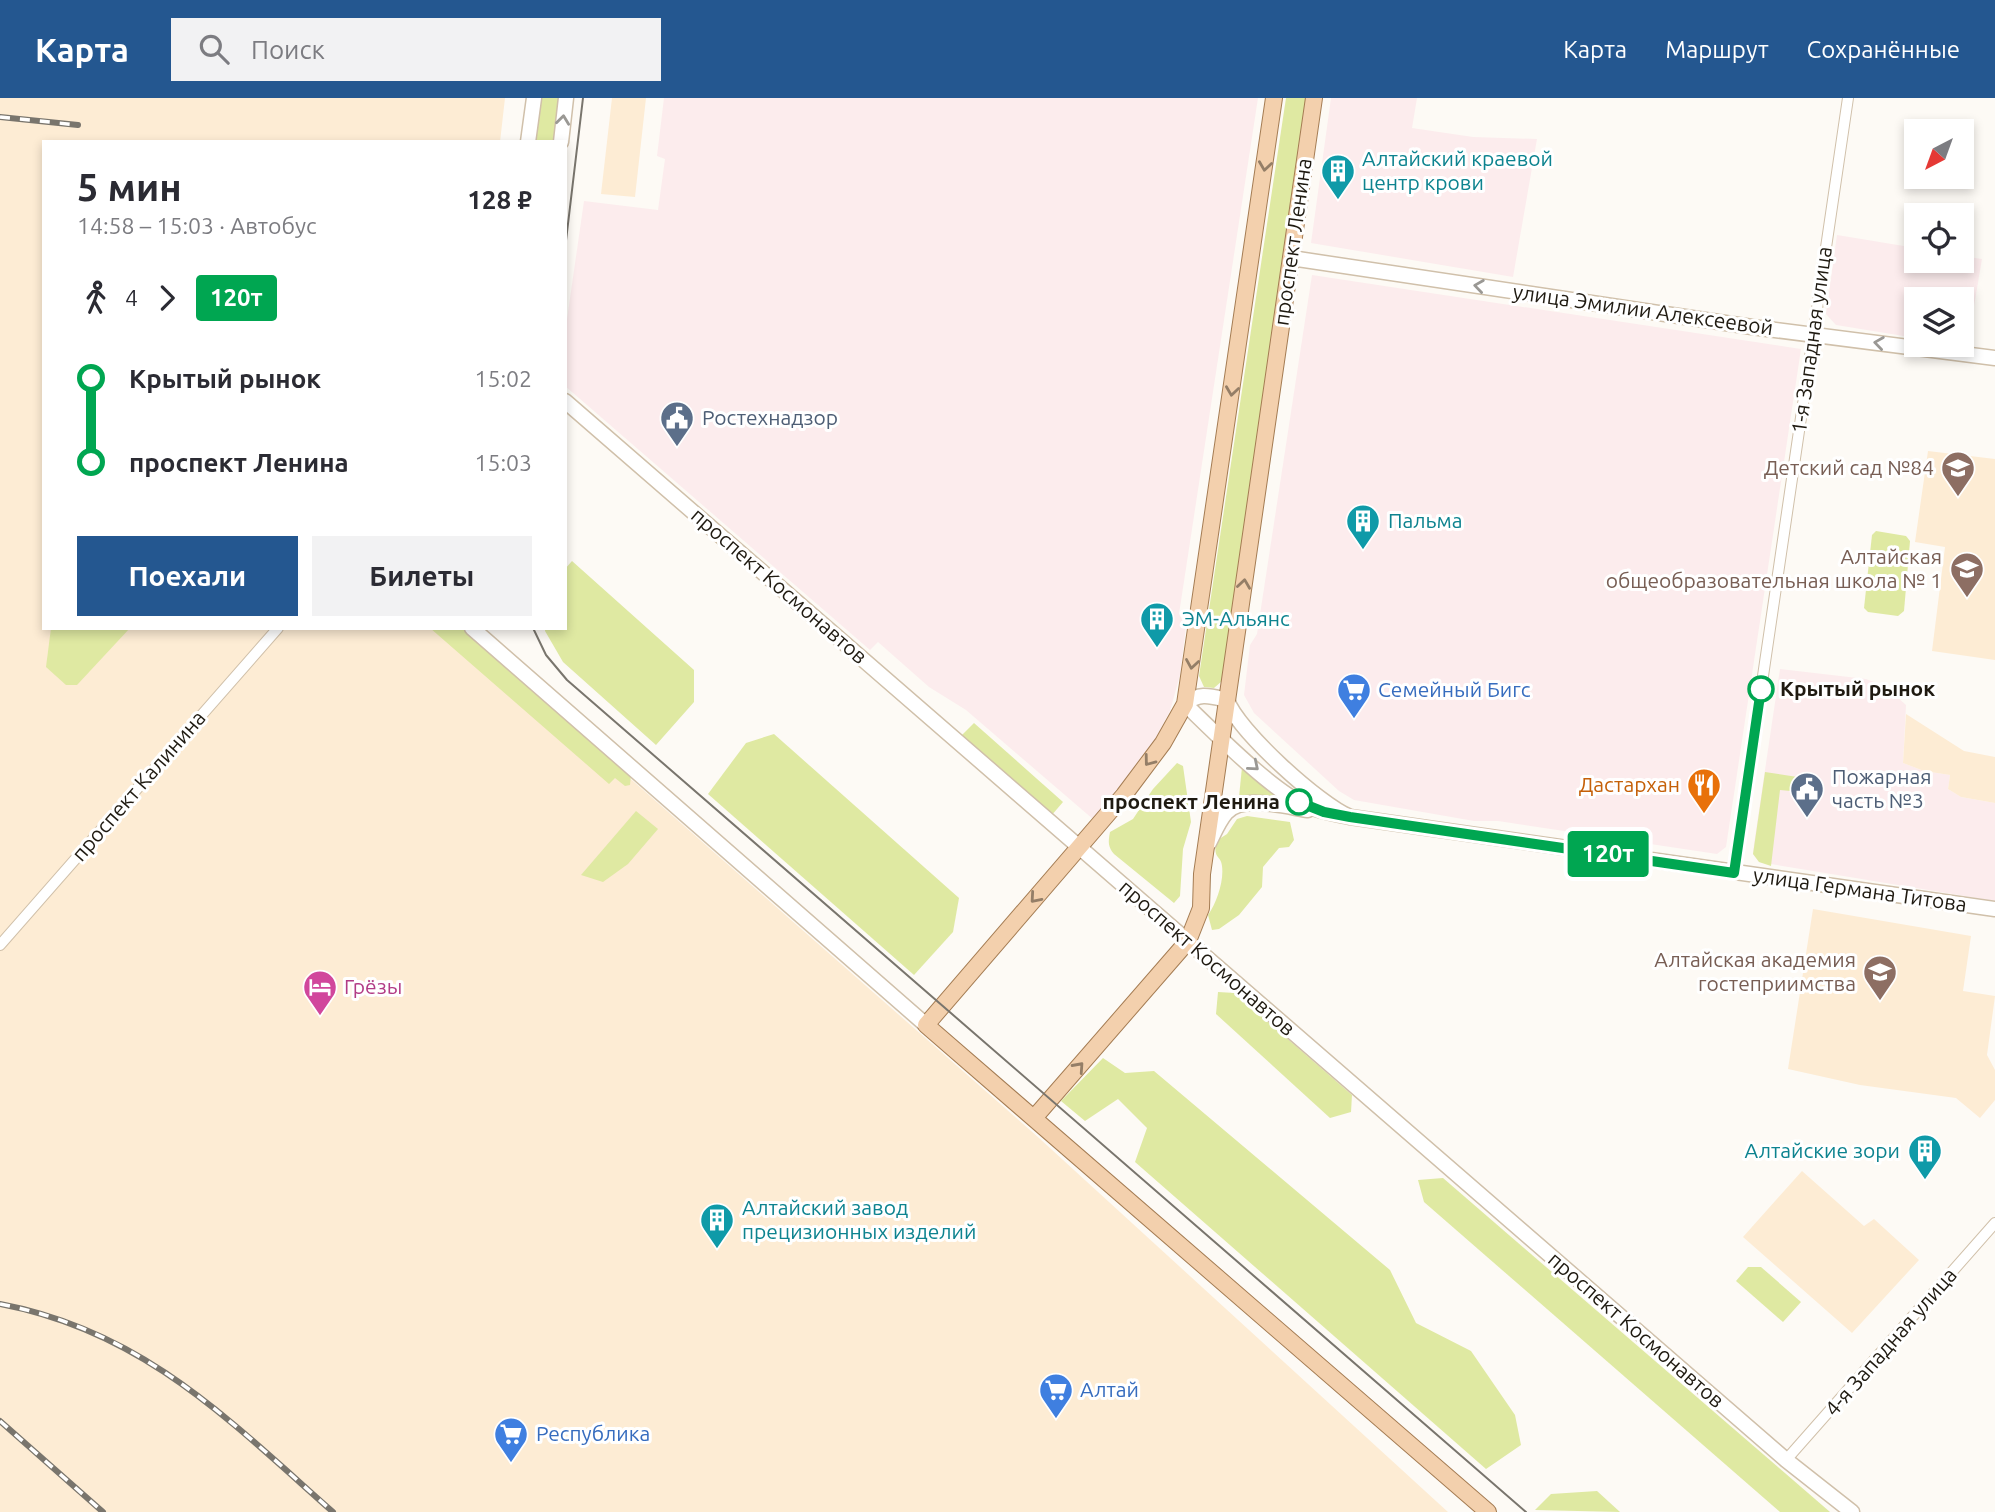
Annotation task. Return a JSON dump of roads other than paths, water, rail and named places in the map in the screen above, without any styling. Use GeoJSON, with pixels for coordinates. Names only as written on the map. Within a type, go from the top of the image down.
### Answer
{"type":"FeatureCollection","features":[{"type":"Feature","properties":{"kind":"main road","name":"проспект Ленина"},"geometry":{"type":"LineString","coordinates":[[926,1025],[1163,743],[1185,704],[1274,98]]}},
{"type":"Feature","properties":{"kind":"main road","name":"проспект Ленина"},"geometry":{"type":"LineString","coordinates":[[1034,1118],[1188,941],[1200,908],[1205,850],[1314,98]]}},
{"type":"Feature","properties":{"kind":"main road"},"geometry":{"type":"LineString","coordinates":[[926,1025],[1488,1512]]}},
{"type":"Feature","properties":{"kind":"street"},"geometry":{"type":"LineString","coordinates":[[528,140],[534,98]]}},
{"type":"Feature","properties":{"kind":"street"},"geometry":{"type":"LineString","coordinates":[[561,140],[566,98]]}},
{"type":"Feature","properties":{"kind":"street","name":"1-я Западная улица"},"geometry":{"type":"LineString","coordinates":[[1734,873],[1848,98]]}},
{"type":"Feature","properties":{"kind":"street","name":"улица Эмилии Алексеевой"},"geometry":{"type":"LineString","coordinates":[[1291,258],[1995,358]]}},
{"type":"Feature","properties":{"kind":"street","name":"проспект Космонавтов"},"geometry":{"type":"LineString","coordinates":[[567,403],[1786,1460],[1852,1512]]}},
{"type":"Feature","properties":{"kind":"street","name":"проспект Калинина"},"geometry":{"type":"LineString","coordinates":[[0,945],[276,630]]}},
{"type":"Feature","properties":{"kind":"street"},"geometry":{"type":"LineString","coordinates":[[474,630],[926,1025]]}},
{"type":"Feature","properties":{"kind":"street"},"geometry":{"type":"LineString","coordinates":[[489,630],[519,670]]}},
{"type":"Feature","properties":{"kind":"street"},"geometry":{"type":"LineString","coordinates":[[1324,812],[1295,800],[1185,704],[1195,695],[1227,700],[1231,713],[1326,806],[1350,817]]}},
{"type":"Feature","properties":{"kind":"street"},"geometry":{"type":"LineString","coordinates":[[1205,850],[1225,814],[1238,805],[1261,804],[1324,812]]}},
{"type":"Feature","properties":{"kind":"street","name":"улица Германа Титова"},"geometry":{"type":"LineString","coordinates":[[1324,812],[1995,909]]}},
{"type":"Feature","properties":{"kind":"street","name":"4-я Западная улица"},"geometry":{"type":"LineString","coordinates":[[1786,1460],[1995,1223]]}},
{"type":"Feature","properties":{"kind":"tram line"},"geometry":{"type":"LineString","coordinates":[[567,232],[583,98]]}},
{"type":"Feature","properties":{"kind":"tram line"},"geometry":{"type":"LineString","coordinates":[[534,630],[546,655],[567,680],[1526,1512]]}},
{"type":"Feature","properties":{"kind":"railway"},"geometry":{"type":"LineString","coordinates":[[0,117],[78,125]]}},
{"type":"Feature","properties":{"kind":"railway"},"geometry":{"type":"LineString","coordinates":[[0,1304],[51,1317],[98,1335],[141,1357],[220,1413],[333,1512]]}},
{"type":"Feature","properties":{"kind":"railway"},"geometry":{"type":"LineString","coordinates":[[0,1421],[103,1512]]}},
{"type":"Feature","properties":{"kind":"place","name":"Алтайский краевой центр крови"},"geometry":{"type":"Point","coordinates":[1338,201]}},
{"type":"Feature","properties":{"kind":"place","name":"Ростехнадзор"},"geometry":{"type":"Point","coordinates":[677,448]}},
{"type":"Feature","properties":{"kind":"place","name":"Детский сад №84"},"geometry":{"type":"Point","coordinates":[1958,498]}},
{"type":"Feature","properties":{"kind":"place","name":"Пальма"},"geometry":{"type":"Point","coordinates":[1363,551]}},
{"type":"Feature","properties":{"kind":"place","name":"Алтайская общеобразовательная школа № 1"},"geometry":{"type":"Point","coordinates":[1967,599]}},
{"type":"Feature","properties":{"kind":"place","name":"ЭМ-Альянс"},"geometry":{"type":"Point","coordinates":[1157,649]}},
{"type":"Feature","properties":{"kind":"place","name":"Крытый рынок"},"geometry":{"type":"Point","coordinates":[1761,689]}},
{"type":"Feature","properties":{"kind":"place","name":"Семейный Бигс"},"geometry":{"type":"Point","coordinates":[1354,720]}},
{"type":"Feature","properties":{"kind":"place","name":"проспект Ленина"},"geometry":{"type":"Point","coordinates":[1299,802]}},
{"type":"Feature","properties":{"kind":"place","name":"Дастархан"},"geometry":{"type":"Point","coordinates":[1704,815]}},
{"type":"Feature","properties":{"kind":"place","name":"Пожарная часть №3"},"geometry":{"type":"Point","coordinates":[1807,819]}},
{"type":"Feature","properties":{"kind":"place","name":"Алтайская академия гостеприимства"},"geometry":{"type":"Point","coordinates":[1880,1002]}},
{"type":"Feature","properties":{"kind":"place","name":"Грёзы"},"geometry":{"type":"Point","coordinates":[320,1017]}},
{"type":"Feature","properties":{"kind":"place","name":"Алтайские зори"},"geometry":{"type":"Point","coordinates":[1925,1181]}},
{"type":"Feature","properties":{"kind":"place","name":"Алтайский завод прецизионных изделий"},"geometry":{"type":"Point","coordinates":[717,1250]}},
{"type":"Feature","properties":{"kind":"place","name":"Алтай"},"geometry":{"type":"Point","coordinates":[1056,1420]}},
{"type":"Feature","properties":{"kind":"place","name":"Республика"},"geometry":{"type":"Point","coordinates":[511,1464]}}]}
